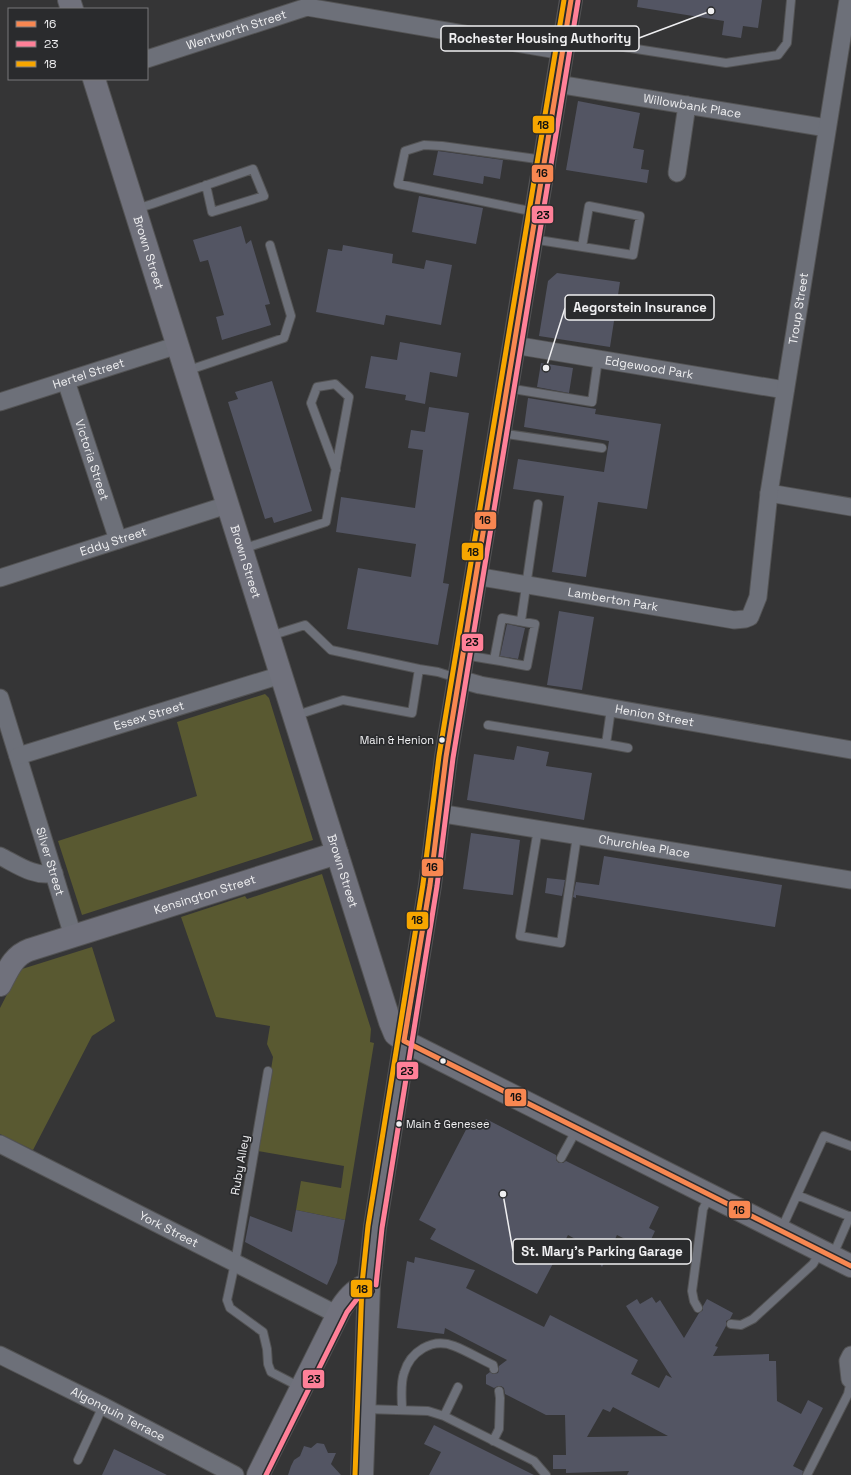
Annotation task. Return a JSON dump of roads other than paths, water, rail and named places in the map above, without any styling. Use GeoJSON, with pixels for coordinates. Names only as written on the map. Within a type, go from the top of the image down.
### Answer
{"type":"FeatureCollection","features":[{"type":"Feature","properties":{"kind":"main road"},"geometry":{"type":"LineString","coordinates":[[362,1475],[369,1284],[375,1227],[430,885],[438,814],[462,655],[571,0]]}},
{"type":"Feature","properties":{"kind":"main road","name":"Brown Street"},"geometry":{"type":"LineString","coordinates":[[94,80],[390,1022],[395,1034],[404,1041]]}},
{"type":"Feature","properties":{"kind":"main road","name":"Kensington Street"},"geometry":{"type":"LineString","coordinates":[[73,936],[336,853]]}},
{"type":"Feature","properties":{"kind":"main road"},"geometry":{"type":"LineString","coordinates":[[0,985],[13,961],[21,954],[73,936]]}},
{"type":"Feature","properties":{"kind":"main road"},"geometry":{"type":"LineString","coordinates":[[404,1041],[835,1257]]}},
{"type":"Feature","properties":{"kind":"main road"},"geometry":{"type":"LineString","coordinates":[[258,1475],[345,1303],[354,1293],[363,1286],[369,1284]]}},
{"type":"Feature","properties":{"kind":"street","name":"Troup Street"},"geometry":{"type":"LineString","coordinates":[[750,616],[758,597],[769,493],[848,0]]}},
{"type":"Feature","properties":{"kind":"street","name":"Wentworth Street"},"geometry":{"type":"LineString","coordinates":[[148,59],[307,3],[564,44]]}},
{"type":"Feature","properties":{"kind":"street","name":"Willowbank Place"},"geometry":{"type":"LineString","coordinates":[[557,84],[827,128]]}},
{"type":"Feature","properties":{"kind":"street"},"geometry":{"type":"LineString","coordinates":[[677,173],[687,105]]}},
{"type":"Feature","properties":{"kind":"street","name":"Hertel Street"},"geometry":{"type":"LineString","coordinates":[[0,402],[178,345]]}},
{"type":"Feature","properties":{"kind":"street","name":"Edgewood Park"},"geometry":{"type":"LineString","coordinates":[[514,345],[785,390]]}},
{"type":"Feature","properties":{"kind":"street","name":"Victoria Street"},"geometry":{"type":"LineString","coordinates":[[66,381],[118,540]]}},
{"type":"Feature","properties":{"kind":"street"},"geometry":{"type":"LineString","coordinates":[[769,493],[851,506]]}},
{"type":"Feature","properties":{"kind":"street","name":"Eddy Street"},"geometry":{"type":"LineString","coordinates":[[0,578],[227,505]]}},
{"type":"Feature","properties":{"kind":"street","name":"Lamberton Park"},"geometry":{"type":"LineString","coordinates":[[475,576],[734,620],[745,619],[750,616]]}},
{"type":"Feature","properties":{"kind":"street","name":"Essex Street"},"geometry":{"type":"LineString","coordinates":[[18,756],[281,675]]}},
{"type":"Feature","properties":{"kind":"street","name":"Henion Street"},"geometry":{"type":"LineString","coordinates":[[459,679],[480,685],[611,709],[851,750]]}},
{"type":"Feature","properties":{"kind":"street","name":"Silver Street"},"geometry":{"type":"LineString","coordinates":[[0,698],[73,936]]}},
{"type":"Feature","properties":{"kind":"street","name":"Churchlea Place"},"geometry":{"type":"LineString","coordinates":[[438,814],[851,880]]}},
{"type":"Feature","properties":{"kind":"street"},"geometry":{"type":"LineString","coordinates":[[0,856],[36,873],[45,875],[54,873]]}},
{"type":"Feature","properties":{"kind":"street","name":"York Street"},"geometry":{"type":"LineString","coordinates":[[0,1144],[338,1316]]}},
{"type":"Feature","properties":{"kind":"street","name":"Algonquin Terrace"},"geometry":{"type":"LineString","coordinates":[[0,1355],[103,1406],[235,1475]]}},
{"type":"Feature","properties":{"kind":"street"},"geometry":{"type":"LineString","coordinates":[[851,1355],[848,1361],[851,1379]]}},
{"type":"Feature","properties":{"kind":"lane"},"geometry":{"type":"LineString","coordinates":[[564,44],[726,63],[778,55],[787,43],[791,0]]}},
{"type":"Feature","properties":{"kind":"lane"},"geometry":{"type":"LineString","coordinates":[[536,212],[398,184],[405,151],[424,145],[450,146],[482,152],[544,160]]}},
{"type":"Feature","properties":{"kind":"lane"},"geometry":{"type":"LineString","coordinates":[[135,210],[206,185],[253,169],[264,196],[212,212],[206,185]]}},
{"type":"Feature","properties":{"kind":"lane"},"geometry":{"type":"LineString","coordinates":[[531,239],[632,255],[640,216],[589,206],[582,247]]}},
{"type":"Feature","properties":{"kind":"lane"},"geometry":{"type":"LineString","coordinates":[[186,371],[284,338],[291,316],[270,245]]}},
{"type":"Feature","properties":{"kind":"lane"},"geometry":{"type":"LineString","coordinates":[[507,388],[592,402],[598,359]]}},
{"type":"Feature","properties":{"kind":"lane"},"geometry":{"type":"LineString","coordinates":[[241,549],[326,522],[336,470],[349,397],[335,384],[317,387],[311,403],[336,470]]}},
{"type":"Feature","properties":{"kind":"lane"},"geometry":{"type":"LineString","coordinates":[[499,433],[602,448]]}},
{"type":"Feature","properties":{"kind":"lane"},"geometry":{"type":"LineString","coordinates":[[521,621],[538,504]]}},
{"type":"Feature","properties":{"kind":"lane"},"geometry":{"type":"LineString","coordinates":[[462,655],[527,666],[535,624],[502,618],[494,660]]}},
{"type":"Feature","properties":{"kind":"lane"},"geometry":{"type":"LineString","coordinates":[[268,636],[305,625],[331,650],[438,672],[459,679]]}},
{"type":"Feature","properties":{"kind":"lane"},"geometry":{"type":"LineString","coordinates":[[294,716],[343,700],[412,713],[419,669]]}},
{"type":"Feature","properties":{"kind":"lane"},"geometry":{"type":"LineString","coordinates":[[606,744],[611,709]]}},
{"type":"Feature","properties":{"kind":"lane"},"geometry":{"type":"LineString","coordinates":[[488,724],[628,748]]}},
{"type":"Feature","properties":{"kind":"lane"},"geometry":{"type":"LineString","coordinates":[[538,829],[520,936],[561,943],[577,836]]}},
{"type":"Feature","properties":{"kind":"lane","name":"Ruby Alley"},"geometry":{"type":"LineString","coordinates":[[268,1071],[235,1263],[227,1300],[230,1308],[263,1332],[267,1348],[268,1364],[271,1372],[302,1388]]}},
{"type":"Feature","properties":{"kind":"lane"},"geometry":{"type":"LineString","coordinates":[[561,1158],[577,1128]]}},
{"type":"Feature","properties":{"kind":"lane"},"geometry":{"type":"LineString","coordinates":[[781,1231],[824,1136],[851,1146]]}},
{"type":"Feature","properties":{"kind":"lane"},"geometry":{"type":"LineString","coordinates":[[698,1308],[694,1301],[692,1291],[703,1209],[710,1195]]}},
{"type":"Feature","properties":{"kind":"lane"},"geometry":{"type":"LineString","coordinates":[[731,1324],[742,1324],[754,1319],[813,1264],[835,1257],[850,1217],[797,1195]]}},
{"type":"Feature","properties":{"kind":"lane"},"geometry":{"type":"LineString","coordinates":[[402,1410],[403,1374],[408,1361],[418,1350],[431,1344],[453,1345],[493,1366],[494,1369]]}},
{"type":"Feature","properties":{"kind":"lane"},"geometry":{"type":"LineString","coordinates":[[807,1475],[848,1394],[851,1379]]}},
{"type":"Feature","properties":{"kind":"lane"},"geometry":{"type":"LineString","coordinates":[[444,1416],[458,1387]]}},
{"type":"Feature","properties":{"kind":"lane"},"geometry":{"type":"LineString","coordinates":[[493,1441],[499,1429],[499,1391]]}},
{"type":"Feature","properties":{"kind":"lane"},"geometry":{"type":"LineString","coordinates":[[78,1460],[103,1406]]}},
{"type":"Feature","properties":{"kind":"lane"},"geometry":{"type":"LineString","coordinates":[[364,1408],[428,1411],[444,1416],[534,1461],[546,1475]]}},
{"type":"Feature","properties":{"kind":"place","name":"Rochester Housing Authority"},"geometry":{"type":"Point","coordinates":[711,11]}},
{"type":"Feature","properties":{"kind":"place","name":"Aegorstein Insurance"},"geometry":{"type":"Point","coordinates":[546,368]}},
{"type":"Feature","properties":{"kind":"place","name":"Main & Henion"},"geometry":{"type":"Point","coordinates":[442,740]}},
{"type":"Feature","properties":{"kind":"place","name":"Main & Genesee"},"geometry":{"type":"Point","coordinates":[399,1124]}},
{"type":"Feature","properties":{"kind":"place","name":"St. Mary's Parking Garage"},"geometry":{"type":"Point","coordinates":[503,1194]}}]}
